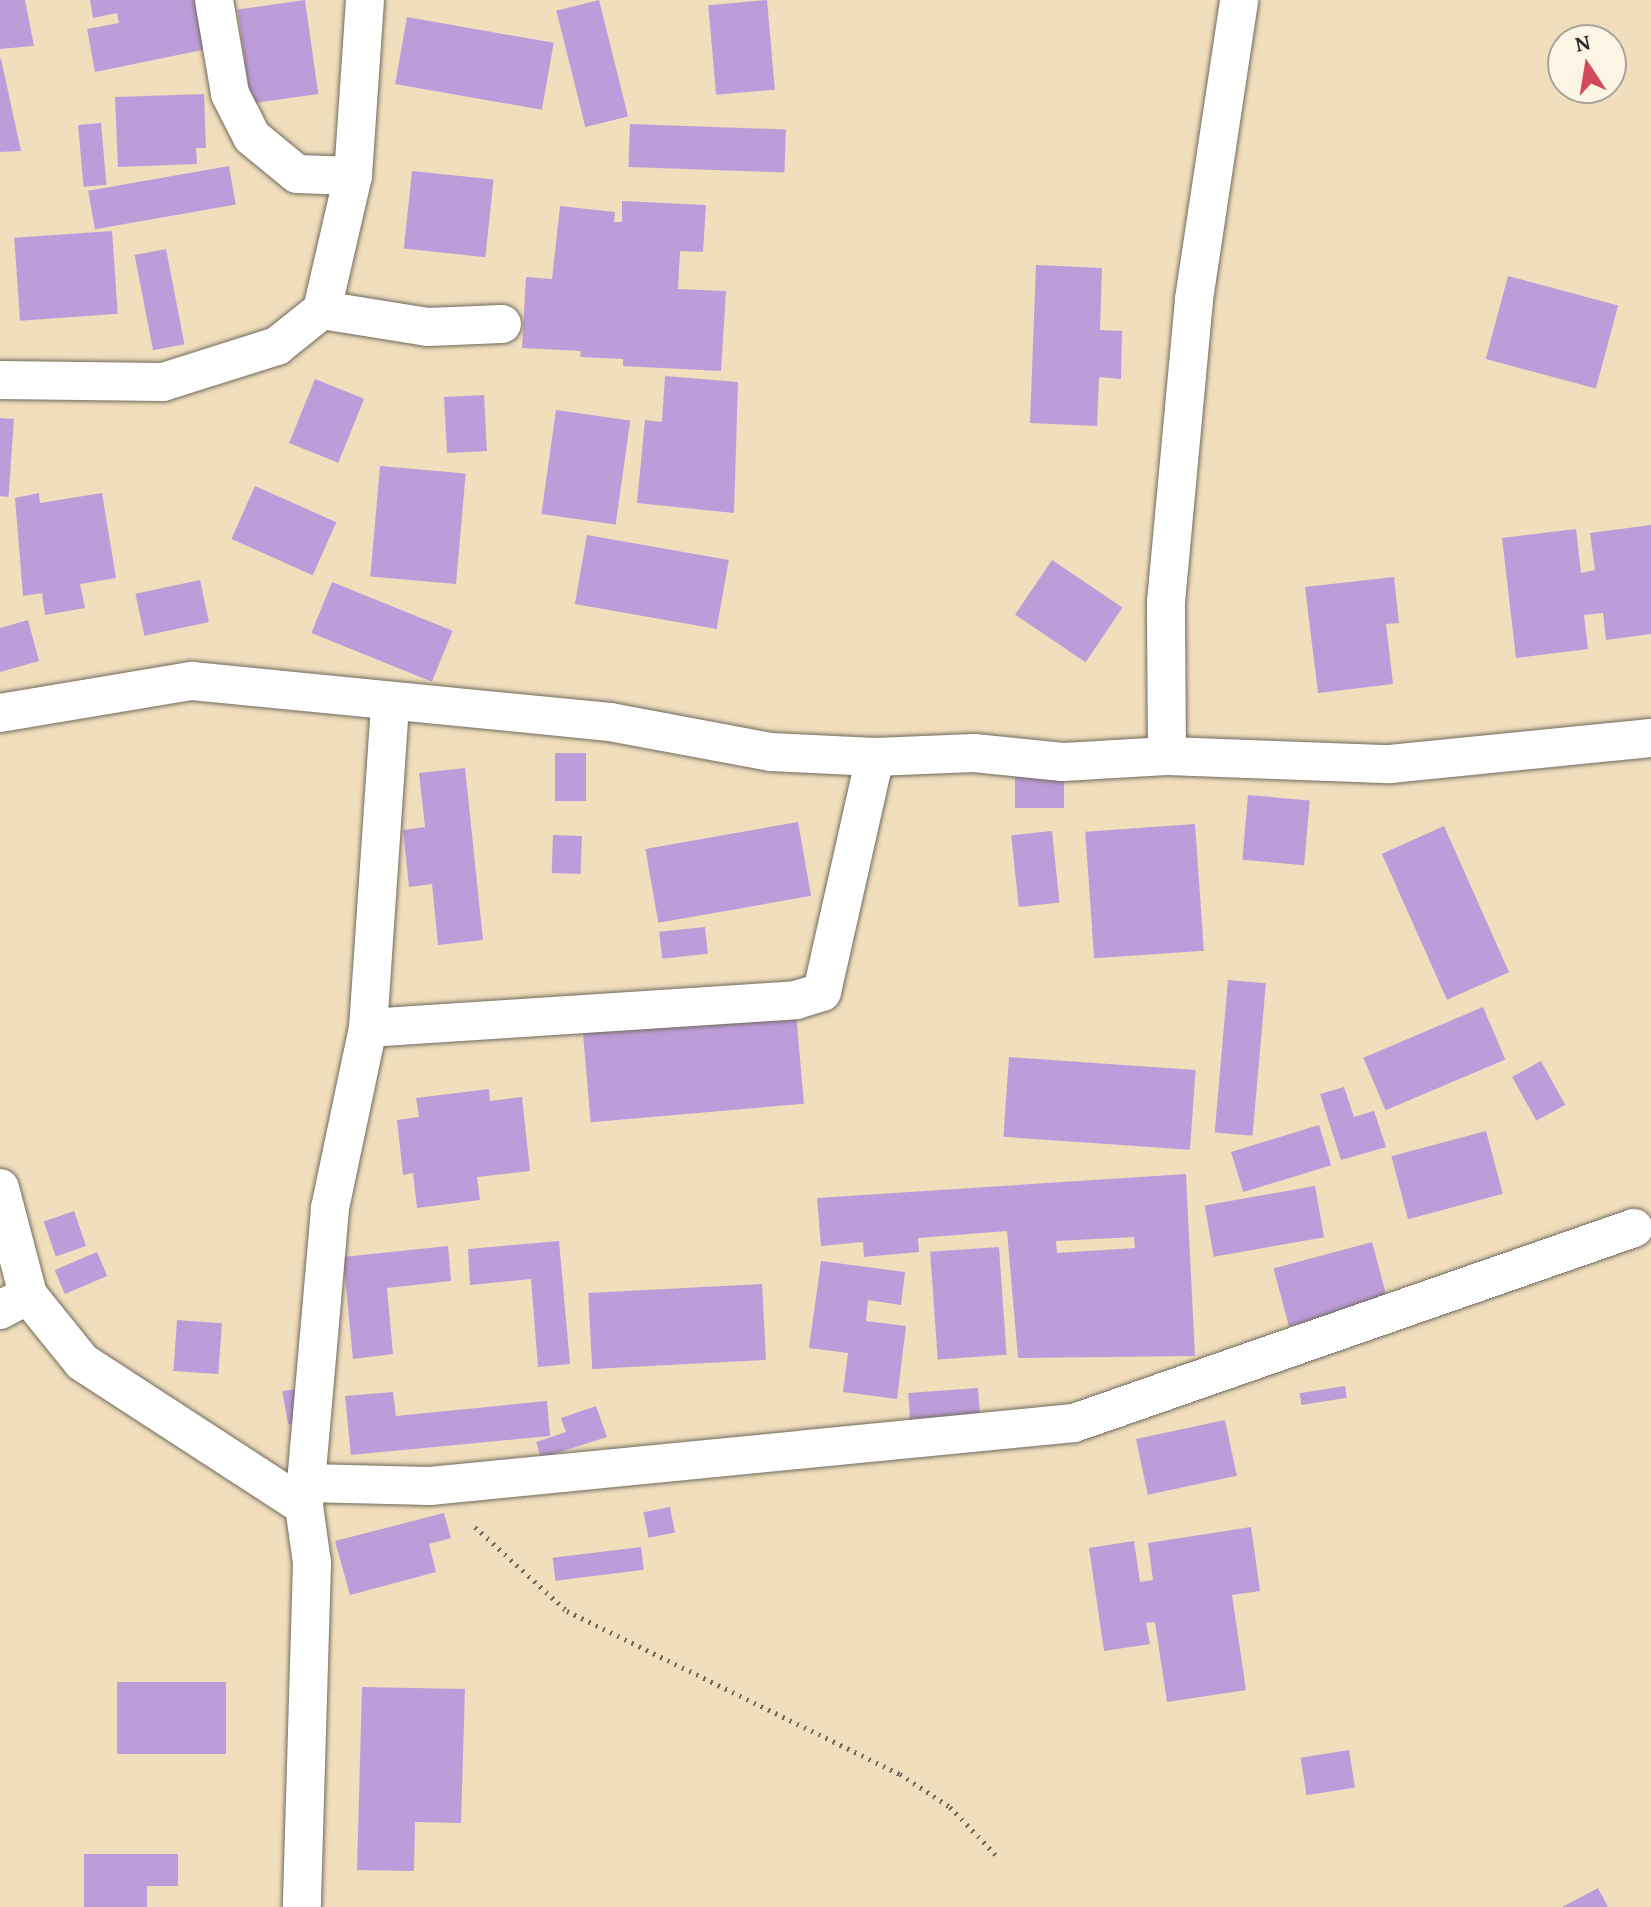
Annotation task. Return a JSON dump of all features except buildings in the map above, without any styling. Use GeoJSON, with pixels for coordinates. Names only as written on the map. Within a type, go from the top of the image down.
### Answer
{"type":"FeatureCollection","features":[{"type":"Feature","properties":{"kind":"street"},"geometry":{"type":"LineString","coordinates":[[214,0],[230,94],[252,137],[297,174],[353,176]]}},
{"type":"Feature","properties":{"kind":"street"},"geometry":{"type":"LineString","coordinates":[[0,380],[163,382],[277,346],[322,310],[353,176],[365,0]]}},
{"type":"Feature","properties":{"kind":"street"},"geometry":{"type":"LineString","coordinates":[[1167,756],[1166,602],[1194,299],[1239,0]]}},
{"type":"Feature","properties":{"kind":"street"},"geometry":{"type":"LineString","coordinates":[[322,310],[428,327],[502,324]]}},
{"type":"Feature","properties":{"kind":"street"},"geometry":{"type":"LineString","coordinates":[[0,713],[192,681],[390,706],[610,722],[771,752],[875,757],[1167,756],[1390,764],[1651,738]]}},
{"type":"Feature","properties":{"kind":"street"},"geometry":{"type":"LineString","coordinates":[[302,1907],[312,1563],[305,1494],[330,1208],[368,1028],[390,706]]}},
{"type":"Feature","properties":{"kind":"street"},"geometry":{"type":"LineString","coordinates":[[368,1028],[796,1000],[822,992],[875,757]]}},
{"type":"Feature","properties":{"kind":"street"},"geometry":{"type":"LineString","coordinates":[[0,1188],[14,1303],[82,1362],[305,1494],[430,1486],[1074,1423],[1634,1228]]}},
{"type":"Feature","properties":{"kind":"path"},"geometry":{"type":"LineString","coordinates":[[430,1486],[567,1611],[900,1774],[950,1807],[998,1857]]}}]}
